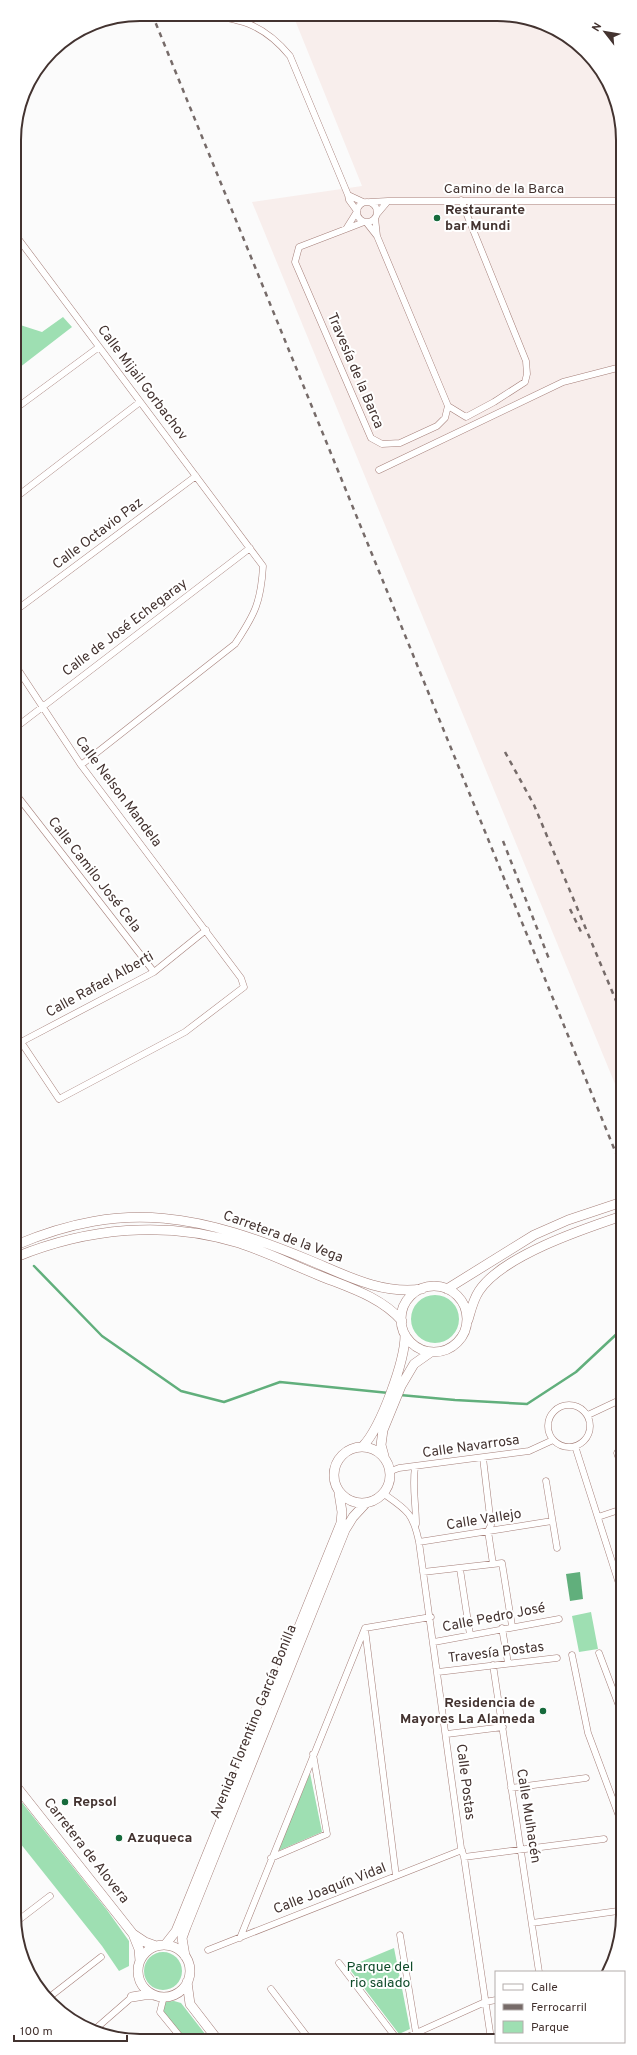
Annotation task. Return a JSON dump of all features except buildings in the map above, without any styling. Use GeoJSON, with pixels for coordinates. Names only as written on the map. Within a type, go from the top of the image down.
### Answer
{"type":"FeatureCollection","features":[{"type":"Feature","properties":{"kind":"street"},"geometry":{"type":"LineString","coordinates":[[242,21],[252,24],[278,41],[290,56],[349,200],[359,219],[365,222],[377,236],[448,406],[466,417],[494,402],[525,382],[528,374],[526,362],[461,200]]}},
{"type":"Feature","properties":{"kind":"street"},"geometry":{"type":"LineString","coordinates":[[348,195],[375,206],[377,236]]}},
{"type":"Feature","properties":{"kind":"street","name":"Camino de la Barca"},"geometry":{"type":"LineString","coordinates":[[366,202],[461,200],[616,201]]}},
{"type":"Feature","properties":{"kind":"street"},"geometry":{"type":"LineString","coordinates":[[346,229],[376,216],[388,201]]}},
{"type":"Feature","properties":{"kind":"street"},"geometry":{"type":"LineString","coordinates":[[346,229],[358,206],[366,202]]}},
{"type":"Feature","properties":{"kind":"street","name":"Travesía de la Barca"},"geometry":{"type":"LineString","coordinates":[[346,229],[299,247],[295,262],[371,438],[382,444],[400,443],[437,426],[445,418],[448,406]]}},
{"type":"Feature","properties":{"kind":"street","name":"Calle Mijail Gorbachov"},"geometry":{"type":"LineString","coordinates":[[21,242],[263,566],[262,592],[251,619],[235,644],[81,765]]}},
{"type":"Feature","properties":{"kind":"street"},"geometry":{"type":"LineString","coordinates":[[21,405],[99,347]]}},
{"type":"Feature","properties":{"kind":"street"},"geometry":{"type":"LineString","coordinates":[[379,470],[563,382],[616,368]]}},
{"type":"Feature","properties":{"kind":"street"},"geometry":{"type":"LineString","coordinates":[[21,493],[140,402]]}},
{"type":"Feature","properties":{"kind":"street","name":"Calle Octavio Paz"},"geometry":{"type":"LineString","coordinates":[[21,607],[196,476]]}},
{"type":"Feature","properties":{"kind":"street","name":"Calle de José Echegaray"},"geometry":{"type":"LineString","coordinates":[[21,723],[250,548]]}},
{"type":"Feature","properties":{"kind":"street","name":"Calle Nelson Mandela"},"geometry":{"type":"LineString","coordinates":[[21,674],[81,765],[206,930],[241,978],[244,987],[185,1032],[59,1099],[21,1042]]}},
{"type":"Feature","properties":{"kind":"street","name":"Calle Camilo José Cela"},"geometry":{"type":"LineString","coordinates":[[21,801],[154,972]]}},
{"type":"Feature","properties":{"kind":"street","name":"Calle Rafael Alberti"},"geometry":{"type":"LineString","coordinates":[[21,1042],[154,972],[206,930]]}},
{"type":"Feature","properties":{"kind":"street"},"geometry":{"type":"LineString","coordinates":[[447,1289],[534,1235],[568,1220],[616,1204]]}},
{"type":"Feature","properties":{"kind":"street","name":"Carretera de la Vega"},"geometry":{"type":"LineString","coordinates":[[21,1243],[54,1230],[90,1222],[122,1218],[161,1218],[191,1221],[249,1236],[374,1285],[399,1291],[422,1289]]}},
{"type":"Feature","properties":{"kind":"street"},"geometry":{"type":"LineString","coordinates":[[405,1334],[415,1345],[431,1352],[441,1351],[454,1345],[464,1334],[473,1300],[478,1292],[492,1277],[522,1257],[548,1243],[616,1218]]}},
{"type":"Feature","properties":{"kind":"street"},"geometry":{"type":"LineString","coordinates":[[21,1237],[54,1230]]}},
{"type":"Feature","properties":{"kind":"street","name":"Carretera de la Vega"},"geometry":{"type":"LineString","coordinates":[[21,1254],[77,1237],[111,1231],[166,1230],[209,1236],[252,1248],[361,1293],[386,1306],[402,1321]]}},
{"type":"Feature","properties":{"kind":"street"},"geometry":{"type":"LineString","coordinates":[[21,1260],[37,1249]]}},
{"type":"Feature","properties":{"kind":"street"},"geometry":{"type":"LineString","coordinates":[[431,1352],[414,1364],[401,1386],[383,1430],[381,1445],[391,1471],[390,1481],[384,1494],[376,1500],[365,1504],[348,1500],[339,1493],[335,1485],[335,1466],[346,1451],[363,1446],[370,1439],[375,1428],[397,1376],[405,1351],[405,1334],[402,1321],[406,1302],[413,1294],[422,1289],[434,1286],[447,1289],[456,1294],[463,1303],[467,1324]]}},
{"type":"Feature","properties":{"kind":"street"},"geometry":{"type":"LineString","coordinates":[[588,1415],[616,1403]]}},
{"type":"Feature","properties":{"kind":"street"},"geometry":{"type":"LineString","coordinates":[[570,1405],[577,1406],[588,1415],[590,1421],[589,1434],[586,1440],[575,1446],[563,1446],[553,1440],[548,1427],[549,1420],[557,1409],[570,1405]]}},
{"type":"Feature","properties":{"kind":"street","name":"Calle Navarrosa"},"geometry":{"type":"LineString","coordinates":[[391,1471],[529,1451],[553,1440]]}},
{"type":"Feature","properties":{"kind":"street"},"geometry":{"type":"LineString","coordinates":[[363,1446],[373,1449],[384,1456]]}},
{"type":"Feature","properties":{"kind":"street"},"geometry":{"type":"LineString","coordinates":[[575,1446],[616,1574]]}},
{"type":"Feature","properties":{"kind":"street"},"geometry":{"type":"LineString","coordinates":[[483,1458],[491,1525],[488,1531],[493,1564]]}},
{"type":"Feature","properties":{"kind":"street"},"geometry":{"type":"LineString","coordinates":[[414,1467],[412,1483],[416,1511],[416,1524]]}},
{"type":"Feature","properties":{"kind":"street"},"geometry":{"type":"LineString","coordinates":[[546,1481],[558,1548]]}},
{"type":"Feature","properties":{"kind":"street","name":"Avenida Florentino García Bonilla"},"geometry":{"type":"LineString","coordinates":[[160,1946],[176,1931],[181,1920],[341,1523],[342,1512],[339,1493]]}},
{"type":"Feature","properties":{"kind":"street","name":"Calle Postas"},"geometry":{"type":"LineString","coordinates":[[384,1494],[406,1509],[416,1524],[431,1617],[462,1850],[490,2034]]}},
{"type":"Feature","properties":{"kind":"street","name":"Avenida Florentino García Bonilla"},"geometry":{"type":"LineString","coordinates":[[184,1956],[182,1938],[345,1530],[353,1517],[365,1504]]}},
{"type":"Feature","properties":{"kind":"street"},"geometry":{"type":"LineString","coordinates":[[598,1517],[616,1511]]}},
{"type":"Feature","properties":{"kind":"street","name":"Calle Vallejo"},"geometry":{"type":"LineString","coordinates":[[419,1542],[552,1521]]}},
{"type":"Feature","properties":{"kind":"street"},"geometry":{"type":"LineString","coordinates":[[423,1572],[460,1569],[502,1563],[512,1626]]}},
{"type":"Feature","properties":{"kind":"street"},"geometry":{"type":"LineString","coordinates":[[460,1569],[470,1635]]}},
{"type":"Feature","properties":{"kind":"street"},"geometry":{"type":"LineString","coordinates":[[364,1628],[431,1617]]}},
{"type":"Feature","properties":{"kind":"street","name":"Calle Pedro José"},"geometry":{"type":"LineString","coordinates":[[434,1642],[512,1626],[559,1619]]}},
{"type":"Feature","properties":{"kind":"street"},"geometry":{"type":"LineString","coordinates":[[240,1938],[364,1628]]}},
{"type":"Feature","properties":{"kind":"street"},"geometry":{"type":"LineString","coordinates":[[364,1628],[396,1876]]}},
{"type":"Feature","properties":{"kind":"street"},"geometry":{"type":"LineString","coordinates":[[502,1628],[508,1663]]}},
{"type":"Feature","properties":{"kind":"street"},"geometry":{"type":"LineString","coordinates":[[599,1653],[616,1698]]}},
{"type":"Feature","properties":{"kind":"street"},"geometry":{"type":"LineString","coordinates":[[572,1655],[588,1733],[616,1808]]}},
{"type":"Feature","properties":{"kind":"street","name":"Travesía Postas"},"geometry":{"type":"LineString","coordinates":[[438,1672],[557,1658]]}},
{"type":"Feature","properties":{"kind":"street","name":"Calle Mulhacén"},"geometry":{"type":"LineString","coordinates":[[493,1665],[539,1971]]}},
{"type":"Feature","properties":{"kind":"street"},"geometry":{"type":"LineString","coordinates":[[447,1734],[502,1727]]}},
{"type":"Feature","properties":{"kind":"street"},"geometry":{"type":"LineString","coordinates":[[271,1858],[327,1834],[313,1754]]}},
{"type":"Feature","properties":{"kind":"street"},"geometry":{"type":"LineString","coordinates":[[511,1788],[586,1778]]}},
{"type":"Feature","properties":{"kind":"street","name":"Carretera de Alovera"},"geometry":{"type":"LineString","coordinates":[[21,1792],[133,1934],[141,1940],[160,1946]]}},
{"type":"Feature","properties":{"kind":"street"},"geometry":{"type":"LineString","coordinates":[[464,1857],[604,1838]]}},
{"type":"Feature","properties":{"kind":"street","name":"Calle Joaquín Vidal"},"geometry":{"type":"LineString","coordinates":[[208,1950],[462,1850]]}},
{"type":"Feature","properties":{"kind":"street"},"geometry":{"type":"LineString","coordinates":[[21,1918],[50,1896]]}},
{"type":"Feature","properties":{"kind":"street"},"geometry":{"type":"LineString","coordinates":[[532,1923],[616,1911]]}},
{"type":"Feature","properties":{"kind":"street","name":"Carretera de Alovera"},"geometry":{"type":"LineString","coordinates":[[133,1934],[139,1949],[140,1961]]}},
{"type":"Feature","properties":{"kind":"street"},"geometry":{"type":"LineString","coordinates":[[400,1935],[416,2033],[486,2002],[495,2000]]}},
{"type":"Feature","properties":{"kind":"street"},"geometry":{"type":"LineString","coordinates":[[98,2026],[132,1997],[139,1979],[138,1967],[140,1961],[149,1949],[160,1946],[179,1950],[184,1956],[189,1969],[187,1982],[190,2004],[213,2034]]}},
{"type":"Feature","properties":{"kind":"street"},"geometry":{"type":"LineString","coordinates":[[53,1995],[101,1957]]}},
{"type":"Feature","properties":{"kind":"street"},"geometry":{"type":"LineString","coordinates":[[339,1963],[393,2034]]}},
{"type":"Feature","properties":{"kind":"street"},"geometry":{"type":"LineString","coordinates":[[139,1979],[149,1992],[190,2004]]}},
{"type":"Feature","properties":{"kind":"street"},"geometry":{"type":"LineString","coordinates":[[132,1997],[144,1995],[164,1996],[177,1992],[187,1982]]}},
{"type":"Feature","properties":{"kind":"street"},"geometry":{"type":"LineString","coordinates":[[271,1989],[306,2034]]}},
{"type":"Feature","properties":{"kind":"street"},"geometry":{"type":"LineString","coordinates":[[164,1996],[160,2012],[178,2034]]}},
{"type":"Feature","properties":{"kind":"shaded area"},"geometry":{"type":"Polygon","coordinates":[[[295,21],[505,21],[520,23],[550,33],[563,41],[581,56],[591,68],[600,80],[607,94],[614,117],[616,132],[616,1086],[252,202],[362,186],[295,21]]]}},
{"type":"Feature","properties":{"kind":"shaded area"},"geometry":{"type":"Polygon","coordinates":[[[580,1572],[583,1599],[570,1601],[566,1574],[580,1572]]]}},
{"type":"Feature","properties":{"kind":"green space"},"geometry":{"type":"Polygon","coordinates":[[[63,317],[72,327],[21,366],[21,325],[42,332],[63,317]]]}},
{"type":"Feature","properties":{"kind":"green space"},"geometry":{"type":"Polygon","coordinates":[[[435,1295],[444,1297],[452,1302],[457,1310],[459,1319],[457,1328],[452,1336],[444,1341],[435,1343],[426,1341],[418,1336],[413,1328],[411,1319],[413,1310],[418,1302],[426,1297],[435,1295]]]}},
{"type":"Feature","properties":{"kind":"green space"},"geometry":{"type":"Polygon","coordinates":[[[591,1612],[598,1649],[579,1652],[572,1616],[591,1612]]]}},
{"type":"Feature","properties":{"kind":"green space"},"geometry":{"type":"Polygon","coordinates":[[[310,1773],[322,1832],[278,1851],[310,1773]]]}},
{"type":"Feature","properties":{"kind":"green space"},"geometry":{"type":"Polygon","coordinates":[[[21,1801],[107,1910],[129,1941],[129,1966],[119,1971],[102,1946],[21,1844],[21,1801]]]}},
{"type":"Feature","properties":{"kind":"green space","name":"Parque del rio salado"},"geometry":{"type":"Polygon","coordinates":[[[394,1948],[410,2029],[399,2034],[348,1967],[394,1948]]]}},
{"type":"Feature","properties":{"kind":"green space"},"geometry":{"type":"Polygon","coordinates":[[[163,1952],[176,1958],[182,1971],[176,1984],[163,1990],[150,1984],[144,1971],[150,1958],[163,1952]]]}},
{"type":"Feature","properties":{"kind":"green space"},"geometry":{"type":"Polygon","coordinates":[[[174,2001],[181,2003],[205,2034],[181,2034],[160,2008],[161,2002],[174,2001]]]}},
{"type":"Feature","properties":{"kind":"waterway"},"geometry":{"type":"LineString","coordinates":[[34,1266],[102,1336],[181,1391],[224,1402],[280,1382],[389,1393]]}},
{"type":"Feature","properties":{"kind":"waterway"},"geometry":{"type":"LineString","coordinates":[[400,1395],[527,1404],[576,1372],[616,1335]]}},
{"type":"Feature","properties":{"kind":"railway"},"geometry":{"type":"LineString","coordinates":[[155,21],[616,1153]]}},
{"type":"Feature","properties":{"kind":"railway"},"geometry":{"type":"LineString","coordinates":[[505,752],[534,805],[616,1001]]}},
{"type":"Feature","properties":{"kind":"railway"},"geometry":{"type":"LineString","coordinates":[[503,841],[549,959]]}},
{"type":"Feature","properties":{"kind":"railway"},"geometry":{"type":"LineString","coordinates":[[570,909],[583,936]]}},
{"type":"Feature","properties":{"kind":"place","name":"Restaurante bar Mundi"},"geometry":{"type":"Point","coordinates":[437,218]}},
{"type":"Feature","properties":{"kind":"place","name":"Residencia de Mayores La Alameda"},"geometry":{"type":"Point","coordinates":[543,1711]}},
{"type":"Feature","properties":{"kind":"place","name":"Repsol"},"geometry":{"type":"Point","coordinates":[65,1802]}},
{"type":"Feature","properties":{"kind":"place","name":"Azuqueca"},"geometry":{"type":"Point","coordinates":[119,1838]}}]}
